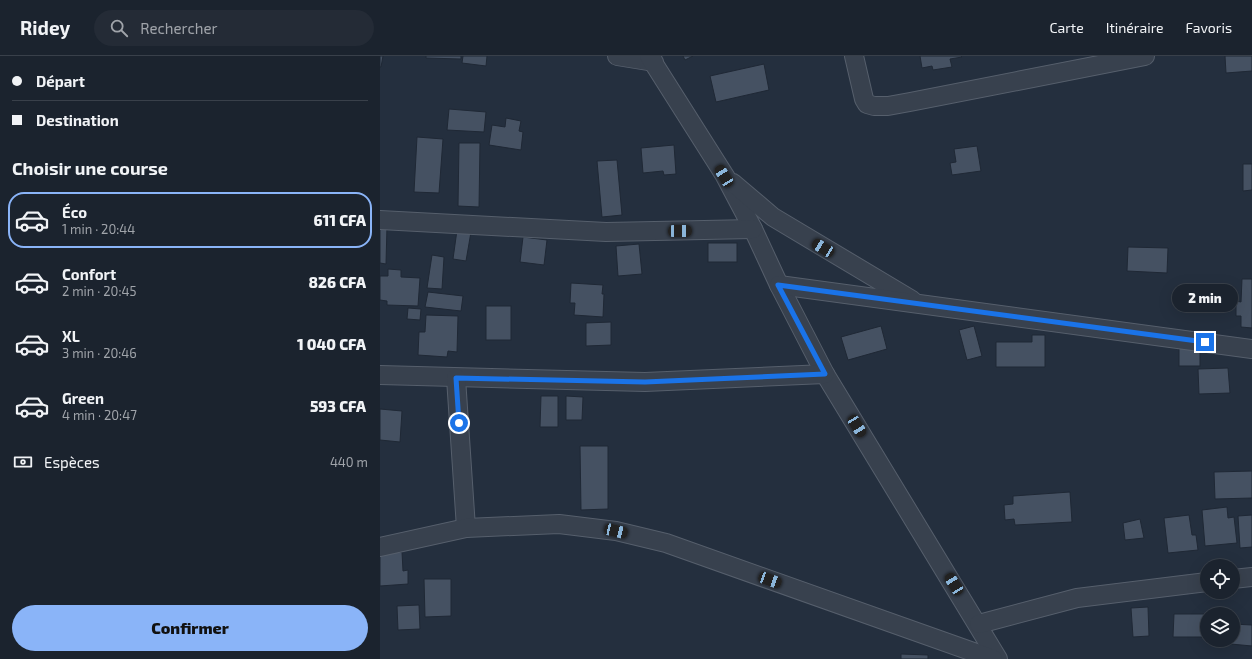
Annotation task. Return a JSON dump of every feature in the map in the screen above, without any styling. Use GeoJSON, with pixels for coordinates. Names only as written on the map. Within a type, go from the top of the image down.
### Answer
{"type":"FeatureCollection","features":[{"type":"Feature","properties":{"kind":"street"},"geometry":{"type":"LineString","coordinates":[[617,56],[652,59],[724,176],[753,229],[778,285],[825,374],[979,624],[998,659]]}},
{"type":"Feature","properties":{"kind":"street"},"geometry":{"type":"LineString","coordinates":[[854,56],[864,99],[867,104],[874,106],[910,102],[1145,56]]}},
{"type":"Feature","properties":{"kind":"street"},"geometry":{"type":"LineString","coordinates":[[724,176],[773,217],[920,304]]}},
{"type":"Feature","properties":{"kind":"street"},"geometry":{"type":"LineString","coordinates":[[380,220],[606,232],[753,229]]}},
{"type":"Feature","properties":{"kind":"street"},"geometry":{"type":"LineString","coordinates":[[778,285],[1252,349]]}},
{"type":"Feature","properties":{"kind":"street"},"geometry":{"type":"LineString","coordinates":[[380,375],[645,382],[825,374]]}},
{"type":"Feature","properties":{"kind":"street"},"geometry":{"type":"LineString","coordinates":[[456,378],[466,528]]}},
{"type":"Feature","properties":{"kind":"street"},"geometry":{"type":"LineString","coordinates":[[380,547],[466,528],[559,524],[616,531],[659,541],[993,659]]}},
{"type":"Feature","properties":{"kind":"street"},"geometry":{"type":"LineString","coordinates":[[1240,578],[1252,576]]}},
{"type":"Feature","properties":{"kind":"street"},"geometry":{"type":"LineString","coordinates":[[979,624],[1077,598],[1200,583]]}},
{"type":"Feature","properties":{"kind":"building"},"geometry":{"type":"Polygon","coordinates":[[[380,56],[383,56],[381,67],[380,67],[380,56]]]}},
{"type":"Feature","properties":{"kind":"building"},"geometry":{"type":"Polygon","coordinates":[[[426,56],[461,56],[461,59],[426,58],[426,56]]]}},
{"type":"Feature","properties":{"kind":"building"},"geometry":{"type":"Polygon","coordinates":[[[463,56],[487,56],[486,66],[462,63],[463,56]]]}},
{"type":"Feature","properties":{"kind":"building"},"geometry":{"type":"Polygon","coordinates":[[[683,56],[693,56],[685,60],[683,56]]]}},
{"type":"Feature","properties":{"kind":"building"},"geometry":{"type":"Polygon","coordinates":[[[920,56],[962,57],[950,59],[952,67],[933,70],[932,66],[922,68],[920,56]]]}},
{"type":"Feature","properties":{"kind":"building"},"geometry":{"type":"Polygon","coordinates":[[[1225,56],[1252,56],[1252,71],[1226,73],[1225,56]]]}},
{"type":"Feature","properties":{"kind":"building"},"geometry":{"type":"Polygon","coordinates":[[[764,64],[769,90],[716,102],[710,76],[764,64]]]}},
{"type":"Feature","properties":{"kind":"building"},"geometry":{"type":"Polygon","coordinates":[[[449,109],[486,112],[484,132],[447,130],[449,109]]]}},
{"type":"Feature","properties":{"kind":"building"},"geometry":{"type":"Polygon","coordinates":[[[506,118],[521,121],[519,131],[523,132],[521,150],[489,145],[492,125],[505,127],[506,118]]]}},
{"type":"Feature","properties":{"kind":"building"},"geometry":{"type":"Polygon","coordinates":[[[417,137],[443,139],[439,193],[414,192],[417,137]]]}},
{"type":"Feature","properties":{"kind":"building"},"geometry":{"type":"Polygon","coordinates":[[[459,143],[480,143],[479,207],[458,206],[459,143]]]}},
{"type":"Feature","properties":{"kind":"building"},"geometry":{"type":"Polygon","coordinates":[[[674,145],[676,174],[664,175],[663,171],[643,173],[641,148],[674,145]]]}},
{"type":"Feature","properties":{"kind":"building"},"geometry":{"type":"Polygon","coordinates":[[[977,146],[981,171],[952,175],[950,163],[956,162],[954,149],[977,146]]]}},
{"type":"Feature","properties":{"kind":"building"},"geometry":{"type":"Polygon","coordinates":[[[617,160],[622,215],[602,217],[597,161],[617,160]]]}},
{"type":"Feature","properties":{"kind":"building"},"geometry":{"type":"Polygon","coordinates":[[[1243,164],[1252,164],[1252,190],[1243,191],[1243,164]]]}},
{"type":"Feature","properties":{"kind":"building"},"geometry":{"type":"Polygon","coordinates":[[[380,225],[387,226],[386,264],[380,263],[380,225]]]}},
{"type":"Feature","properties":{"kind":"building"},"geometry":{"type":"Polygon","coordinates":[[[457,230],[471,232],[466,261],[453,259],[457,230]]]}},
{"type":"Feature","properties":{"kind":"building"},"geometry":{"type":"Polygon","coordinates":[[[523,237],[547,240],[544,265],[520,262],[523,237]]]}},
{"type":"Feature","properties":{"kind":"building"},"geometry":{"type":"Polygon","coordinates":[[[708,243],[737,243],[737,262],[708,262],[708,243]]]}},
{"type":"Feature","properties":{"kind":"building"},"geometry":{"type":"Polygon","coordinates":[[[639,244],[642,274],[618,276],[616,246],[639,244]]]}},
{"type":"Feature","properties":{"kind":"building"},"geometry":{"type":"Polygon","coordinates":[[[1128,247],[1168,248],[1167,273],[1127,271],[1128,247]]]}},
{"type":"Feature","properties":{"kind":"building"},"geometry":{"type":"Polygon","coordinates":[[[432,255],[444,257],[442,289],[427,288],[432,255]]]}},
{"type":"Feature","properties":{"kind":"building"},"geometry":{"type":"Polygon","coordinates":[[[388,269],[401,270],[401,277],[420,278],[418,306],[387,305],[387,301],[380,300],[380,276],[388,276],[388,269]]]}},
{"type":"Feature","properties":{"kind":"building"},"geometry":{"type":"Polygon","coordinates":[[[1242,279],[1252,279],[1252,328],[1241,327],[1241,316],[1236,316],[1236,301],[1241,302],[1242,279]]]}},
{"type":"Feature","properties":{"kind":"building"},"geometry":{"type":"Polygon","coordinates":[[[571,283],[603,285],[603,317],[574,315],[575,303],[570,303],[571,283]]]}},
{"type":"Feature","properties":{"kind":"building"},"geometry":{"type":"Polygon","coordinates":[[[428,292],[463,296],[461,311],[425,307],[428,292]]]}},
{"type":"Feature","properties":{"kind":"building"},"geometry":{"type":"Polygon","coordinates":[[[486,306],[511,306],[511,340],[486,340],[486,306]]]}},
{"type":"Feature","properties":{"kind":"building"},"geometry":{"type":"Polygon","coordinates":[[[408,308],[421,309],[420,320],[407,319],[408,308]]]}},
{"type":"Feature","properties":{"kind":"building"},"geometry":{"type":"Polygon","coordinates":[[[426,315],[458,316],[457,352],[448,351],[447,357],[418,355],[419,332],[425,332],[426,315]]]}},
{"type":"Feature","properties":{"kind":"building"},"geometry":{"type":"Polygon","coordinates":[[[611,322],[611,345],[586,346],[586,323],[611,322]]]}},
{"type":"Feature","properties":{"kind":"building"},"geometry":{"type":"Polygon","coordinates":[[[881,326],[887,349],[848,360],[841,337],[881,326]]]}},
{"type":"Feature","properties":{"kind":"building"},"geometry":{"type":"Polygon","coordinates":[[[974,326],[982,356],[967,360],[959,330],[974,326]]]}},
{"type":"Feature","properties":{"kind":"building"},"geometry":{"type":"Polygon","coordinates":[[[1032,335],[1045,335],[1045,367],[996,367],[996,342],[1032,342],[1032,335]]]}},
{"type":"Feature","properties":{"kind":"building"},"geometry":{"type":"Polygon","coordinates":[[[1179,347],[1200,347],[1200,366],[1179,366],[1179,347]]]}},
{"type":"Feature","properties":{"kind":"building"},"geometry":{"type":"Polygon","coordinates":[[[1228,368],[1230,393],[1199,394],[1198,369],[1228,368]]]}},
{"type":"Feature","properties":{"kind":"building"},"geometry":{"type":"Polygon","coordinates":[[[541,396],[558,396],[558,427],[540,427],[541,396]]]}},
{"type":"Feature","properties":{"kind":"building"},"geometry":{"type":"Polygon","coordinates":[[[566,396],[583,397],[582,420],[566,420],[566,396]]]}},
{"type":"Feature","properties":{"kind":"building"},"geometry":{"type":"Polygon","coordinates":[[[380,409],[402,411],[400,442],[380,440],[380,409]]]}},
{"type":"Feature","properties":{"kind":"building"},"geometry":{"type":"Polygon","coordinates":[[[580,446],[608,446],[608,509],[581,510],[580,446]]]}},
{"type":"Feature","properties":{"kind":"building"},"geometry":{"type":"Polygon","coordinates":[[[1252,471],[1252,498],[1215,499],[1214,472],[1252,471]]]}},
{"type":"Feature","properties":{"kind":"building"},"geometry":{"type":"Polygon","coordinates":[[[1070,492],[1072,522],[1015,525],[1014,519],[1005,520],[1004,505],[1013,504],[1013,496],[1070,492]]]}},
{"type":"Feature","properties":{"kind":"building"},"geometry":{"type":"Polygon","coordinates":[[[1227,507],[1228,518],[1234,517],[1237,543],[1205,546],[1202,510],[1227,507]]]}},
{"type":"Feature","properties":{"kind":"building"},"geometry":{"type":"Polygon","coordinates":[[[1189,515],[1192,535],[1196,535],[1198,550],[1168,553],[1164,518],[1189,515]]]}},
{"type":"Feature","properties":{"kind":"building"},"geometry":{"type":"Polygon","coordinates":[[[1252,515],[1252,547],[1240,548],[1238,516],[1252,515]]]}},
{"type":"Feature","properties":{"kind":"building"},"geometry":{"type":"Polygon","coordinates":[[[1140,519],[1144,538],[1125,540],[1123,523],[1140,519]]]}},
{"type":"Feature","properties":{"kind":"building"},"geometry":{"type":"Polygon","coordinates":[[[402,552],[403,571],[408,570],[408,584],[380,586],[380,553],[402,552]]]}},
{"type":"Feature","properties":{"kind":"building"},"geometry":{"type":"Polygon","coordinates":[[[424,579],[451,579],[451,616],[425,617],[424,579]]]}},
{"type":"Feature","properties":{"kind":"building"},"geometry":{"type":"Polygon","coordinates":[[[419,605],[420,629],[398,630],[397,606],[419,605]]]}},
{"type":"Feature","properties":{"kind":"building"},"geometry":{"type":"Polygon","coordinates":[[[1148,607],[1149,636],[1133,637],[1131,608],[1148,607]]]}},
{"type":"Feature","properties":{"kind":"building"},"geometry":{"type":"Polygon","coordinates":[[[1174,614],[1200,614],[1200,637],[1173,637],[1174,614]]]}},
{"type":"Feature","properties":{"kind":"building"},"geometry":{"type":"Polygon","coordinates":[[[1240,624],[1252,625],[1252,646],[1240,645],[1240,624]]]}},
{"type":"Feature","properties":{"kind":"building"},"geometry":{"type":"Polygon","coordinates":[[[901,654],[928,655],[928,659],[901,659],[901,654]]]}},
{"type":"Feature","properties":{"kind":"route"},"geometry":{"type":"LineString","coordinates":[[459,423],[456,378],[645,382],[825,374],[778,285],[1205,342]]}}]}
